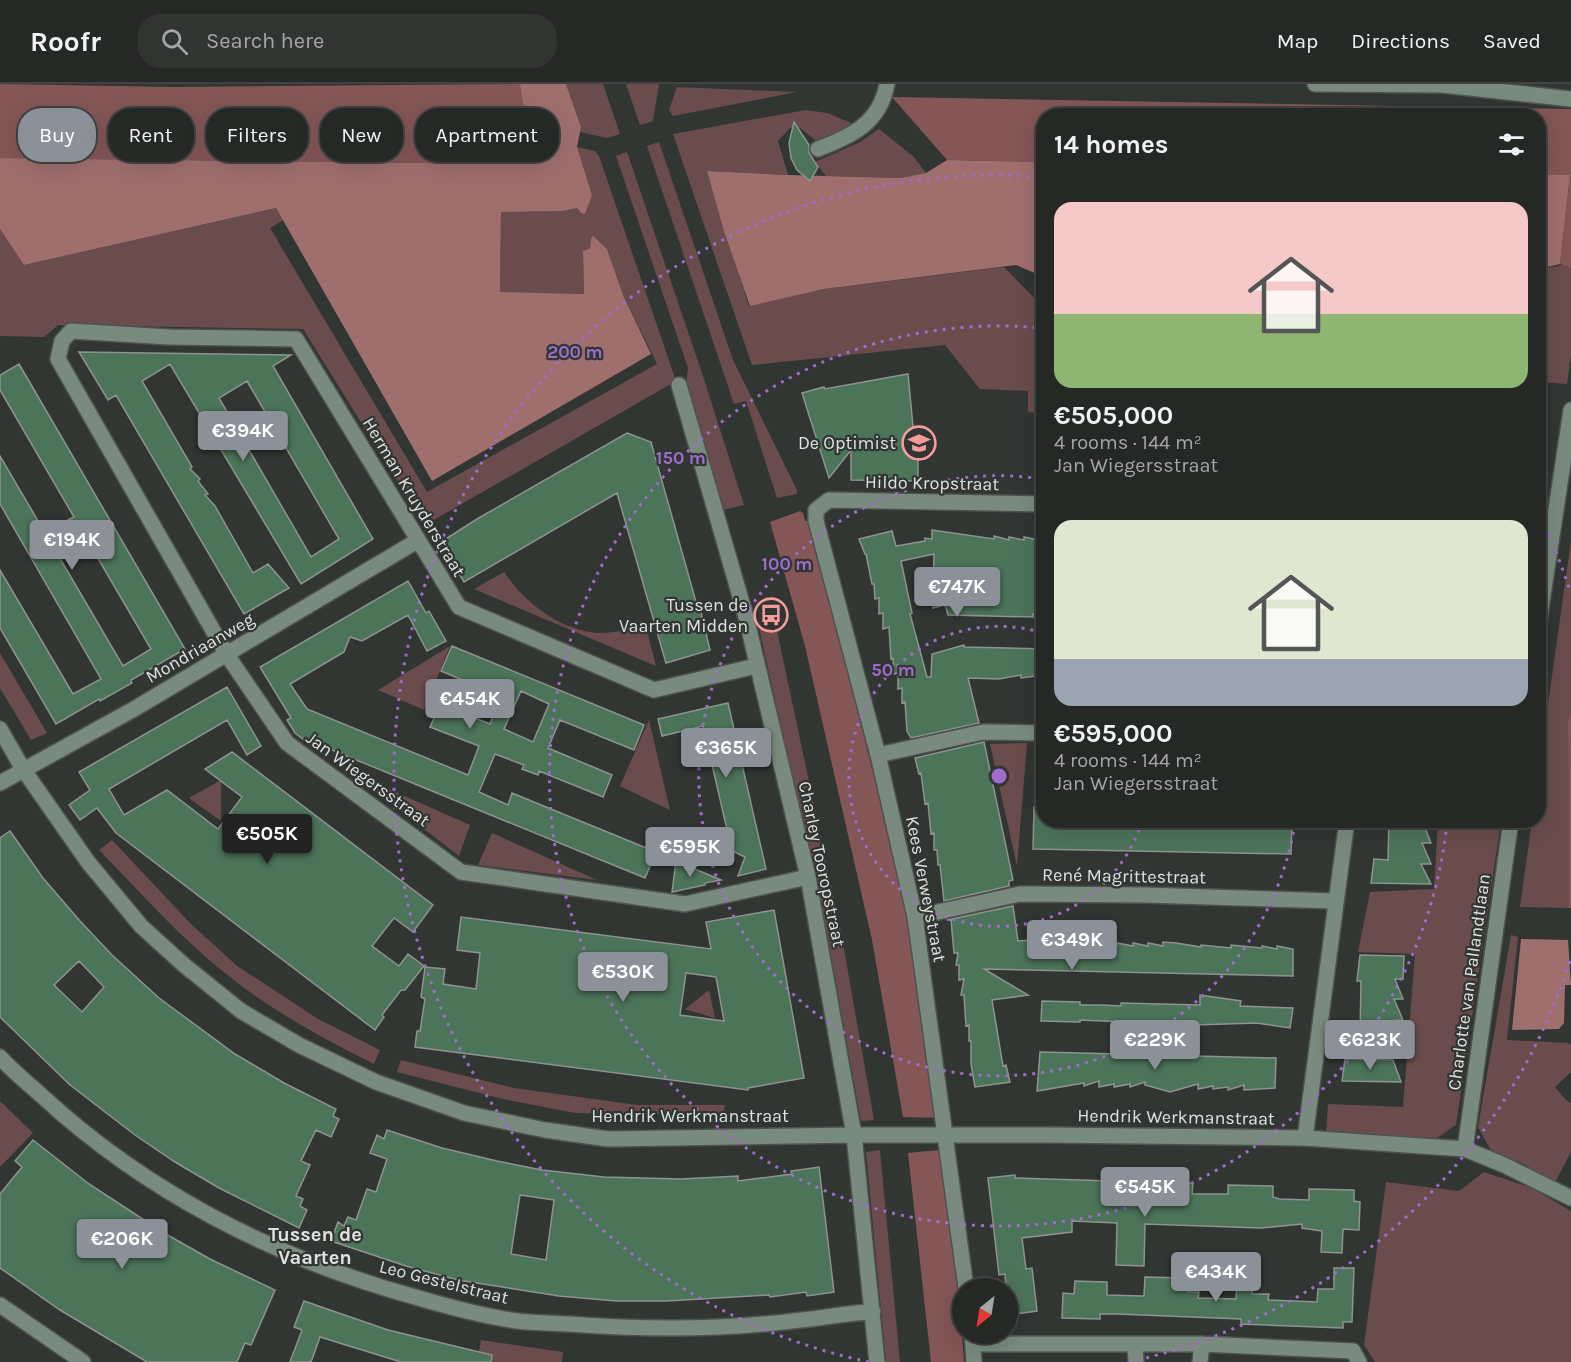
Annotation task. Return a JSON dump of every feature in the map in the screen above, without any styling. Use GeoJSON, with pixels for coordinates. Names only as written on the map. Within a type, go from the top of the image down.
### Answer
{"type":"FeatureCollection","features":[{"type":"Feature","properties":{"kind":"street"},"geometry":{"type":"LineString","coordinates":[[818,149],[845,139],[866,125],[885,97],[887,84]]}},
{"type":"Feature","properties":{"kind":"street"},"geometry":{"type":"LineString","coordinates":[[1316,84],[1442,84],[1571,99]]}},
{"type":"Feature","properties":{"kind":"street","name":"Herman Kruyderstraat"},"geometry":{"type":"LineString","coordinates":[[62,340],[71,331],[169,338],[296,339],[459,607],[654,690],[756,666]]}},
{"type":"Feature","properties":{"kind":"street","name":"Jan Wiegersstraat"},"geometry":{"type":"LineString","coordinates":[[62,340],[58,358],[90,416],[227,655],[287,743],[461,872],[685,904],[808,878]]}},
{"type":"Feature","properties":{"kind":"street","name":"Charley Tooropstraat"},"geometry":{"type":"LineString","coordinates":[[678,385],[746,617],[808,878],[854,1135],[877,1362]]}},
{"type":"Feature","properties":{"kind":"street"},"geometry":{"type":"LineString","coordinates":[[1546,536],[1571,410]]}},
{"type":"Feature","properties":{"kind":"street","name":"Hildo Kropstraat"},"geometry":{"type":"LineString","coordinates":[[821,504],[829,500],[1036,504]]}},
{"type":"Feature","properties":{"kind":"street","name":"Kees Verweystraat"},"geometry":{"type":"LineString","coordinates":[[821,504],[816,510],[816,520],[878,755],[915,917],[965,1278]]}},
{"type":"Feature","properties":{"kind":"street","name":"Mondriaanweg"},"geometry":{"type":"LineString","coordinates":[[0,783],[134,709],[417,541]]}},
{"type":"Feature","properties":{"kind":"street","name":"Hendrik Werkmanstraat"},"geometry":{"type":"LineString","coordinates":[[0,729],[23,769],[88,862],[141,926],[183,965],[241,1011],[299,1045],[376,1082],[464,1113],[545,1130],[608,1139],[854,1135],[1305,1138],[1465,1149],[1504,1165],[1571,1198]]}},
{"type":"Feature","properties":{"kind":"street"},"geometry":{"type":"LineString","coordinates":[[878,755],[983,732],[1036,732]]}},
{"type":"Feature","properties":{"kind":"street"},"geometry":{"type":"LineString","coordinates":[[1305,1138],[1346,828]]}},
{"type":"Feature","properties":{"kind":"street","name":"Charlotte van Pallandtlaan"},"geometry":{"type":"LineString","coordinates":[[1465,1149],[1510,828]]}},
{"type":"Feature","properties":{"kind":"street","name":"René Magrittestraat"},"geometry":{"type":"LineString","coordinates":[[915,917],[1031,893],[1335,902]]}},
{"type":"Feature","properties":{"kind":"street","name":"Leo Gestelstraat"},"geometry":{"type":"LineString","coordinates":[[0,1057],[92,1140],[147,1180],[244,1234],[303,1260],[380,1288],[489,1316],[520,1321],[611,1328],[696,1328],[765,1324],[873,1311]]}},
{"type":"Feature","properties":{"kind":"street"},"geometry":{"type":"LineString","coordinates":[[0,1305],[83,1362]]}},
{"type":"Feature","properties":{"kind":"street"},"geometry":{"type":"LineString","coordinates":[[1018,1341],[1135,1345],[1202,1344],[1353,1352],[1359,1362]]}},
{"type":"Feature","properties":{"kind":"street"},"geometry":{"type":"LineString","coordinates":[[973,1344],[974,1362]]}},
{"type":"Feature","properties":{"kind":"street"},"geometry":{"type":"LineString","coordinates":[[1200,1362],[1202,1344]]}},
{"type":"Feature","properties":{"kind":"street"},"geometry":{"type":"LineString","coordinates":[[1135,1345],[1136,1362]]}},
{"type":"Feature","properties":{"kind":"shaded area"},"geometry":{"type":"Polygon","coordinates":[[[0,84],[172,87],[521,84],[526,108],[415,108],[415,162],[515,162],[514,164],[343,162],[403,162],[403,108],[320,108],[320,162],[308,162],[308,108],[206,108],[206,160],[194,160],[194,108],[108,108],[108,159],[96,159],[96,108],[18,108],[18,158],[0,158],[0,84]]]}},
{"type":"Feature","properties":{"kind":"shaded area"},"geometry":{"type":"Polygon","coordinates":[[[520,84],[566,84],[581,127],[577,147],[592,195],[585,214],[577,208],[563,211],[501,212],[500,292],[584,294],[583,251],[590,248],[593,236],[607,249],[623,295],[651,354],[432,481],[276,208],[24,265],[0,229],[0,158],[18,158],[18,162],[96,162],[96,159],[108,159],[108,162],[194,160],[514,164],[515,162],[559,162],[559,108],[524,108],[520,84]]]}},
{"type":"Feature","properties":{"kind":"shaded area"},"geometry":{"type":"Polygon","coordinates":[[[566,84],[603,84],[620,134],[607,138],[580,132],[581,127],[566,84]]]}},
{"type":"Feature","properties":{"kind":"shaded area"},"geometry":{"type":"Polygon","coordinates":[[[626,84],[659,84],[653,121],[640,125],[626,84]]]}},
{"type":"Feature","properties":{"kind":"shaded area"},"geometry":{"type":"Polygon","coordinates":[[[677,87],[797,92],[673,116],[669,110],[677,87]]]}},
{"type":"Feature","properties":{"kind":"shaded area"},"geometry":{"type":"Polygon","coordinates":[[[892,97],[1514,108],[1036,108],[1036,162],[947,160],[892,97]]]}},
{"type":"Feature","properties":{"kind":"shaded area"},"geometry":{"type":"Polygon","coordinates":[[[1546,109],[1571,109],[1571,268],[1560,264],[1570,175],[1546,174],[1546,109]]]}},
{"type":"Feature","properties":{"kind":"shaded area"},"geometry":{"type":"Polygon","coordinates":[[[806,110],[827,113],[856,125],[819,143],[800,128],[790,128],[778,141],[788,175],[707,171],[749,306],[824,289],[1004,267],[1036,300],[1036,413],[1028,412],[1028,391],[980,389],[945,345],[752,365],[673,134],[806,110]]]}},
{"type":"Feature","properties":{"kind":"shaded area"},"geometry":{"type":"Polygon","coordinates":[[[879,129],[914,157],[926,173],[901,178],[826,176],[815,162],[860,142],[879,129]]]}},
{"type":"Feature","properties":{"kind":"shaded area"},"geometry":{"type":"Polygon","coordinates":[[[659,142],[733,360],[797,494],[777,498],[746,401],[734,404],[647,146],[659,142]]]}},
{"type":"Feature","properties":{"kind":"shaded area"},"geometry":{"type":"Polygon","coordinates":[[[577,147],[595,151],[599,156],[676,381],[425,525],[303,329],[58,325],[44,337],[0,336],[0,229],[24,265],[276,208],[283,220],[270,228],[427,492],[657,364],[623,295],[607,249],[590,248],[583,251],[584,294],[500,293],[501,212],[563,211],[577,208],[581,213],[592,195],[577,147]]]}},
{"type":"Feature","properties":{"kind":"shaded area"},"geometry":{"type":"Polygon","coordinates":[[[627,152],[744,505],[723,510],[686,387],[688,368],[616,156],[627,152]]]}},
{"type":"Feature","properties":{"kind":"shaded area"},"geometry":{"type":"Polygon","coordinates":[[[947,160],[1036,162],[1036,274],[1016,265],[824,289],[750,306],[724,231],[707,171],[900,178],[926,173],[947,160]]]}},
{"type":"Feature","properties":{"kind":"shaded area"},"geometry":{"type":"Polygon","coordinates":[[[1546,174],[1570,175],[1560,264],[1546,267],[1546,174]]]}},
{"type":"Feature","properties":{"kind":"shaded area"},"geometry":{"type":"Polygon","coordinates":[[[1563,265],[1571,268],[1571,355],[1567,384],[1546,382],[1546,268],[1563,265]]]}},
{"type":"Feature","properties":{"kind":"shaded area"},"geometry":{"type":"Polygon","coordinates":[[[800,511],[805,521],[810,521],[907,908],[942,1118],[903,1117],[872,940],[805,646],[770,522],[800,511]]]}},
{"type":"Feature","properties":{"kind":"shaded area"},"geometry":{"type":"Polygon","coordinates":[[[1571,541],[1571,714],[1568,720],[1569,908],[1520,907],[1531,828],[1546,828],[1546,718],[1571,541]]]}},
{"type":"Feature","properties":{"kind":"shaded area"},"geometry":{"type":"Polygon","coordinates":[[[504,572],[521,593],[541,611],[564,624],[596,633],[646,627],[656,666],[474,589],[504,572]]]}},
{"type":"Feature","properties":{"kind":"shaded area"},"geometry":{"type":"Polygon","coordinates":[[[776,626],[841,932],[874,1120],[861,1121],[827,934],[759,628],[776,626]]]}},
{"type":"Feature","properties":{"kind":"shaded area"},"geometry":{"type":"Polygon","coordinates":[[[450,646],[424,710],[378,690],[450,646]]]}},
{"type":"Feature","properties":{"kind":"shaded area"},"geometry":{"type":"Polygon","coordinates":[[[0,653],[47,733],[31,740],[0,688],[0,653]]]}},
{"type":"Feature","properties":{"kind":"shaded area"},"geometry":{"type":"Polygon","coordinates":[[[1571,714],[1571,908],[1569,908],[1568,720],[1571,714]]]}},
{"type":"Feature","properties":{"kind":"shaded area"},"geometry":{"type":"Polygon","coordinates":[[[649,720],[670,810],[620,786],[649,720]]]}},
{"type":"Feature","properties":{"kind":"shaded area"},"geometry":{"type":"Polygon","coordinates":[[[1027,743],[1017,866],[990,744],[1027,743]]]}},
{"type":"Feature","properties":{"kind":"shaded area"},"geometry":{"type":"Polygon","coordinates":[[[352,773],[470,825],[459,856],[352,773]]]}},
{"type":"Feature","properties":{"kind":"shaded area"},"geometry":{"type":"Polygon","coordinates":[[[221,780],[221,821],[189,798],[221,780]]]}},
{"type":"Feature","properties":{"kind":"shaded area"},"geometry":{"type":"Polygon","coordinates":[[[1438,828],[1500,828],[1456,1125],[1431,1142],[1326,1135],[1328,1104],[1403,1107],[1415,954],[1358,952],[1370,892],[1434,889],[1438,828]]]}},
{"type":"Feature","properties":{"kind":"shaded area"},"geometry":{"type":"Polygon","coordinates":[[[492,833],[597,880],[478,865],[492,833]]]}},
{"type":"Feature","properties":{"kind":"shaded area"},"geometry":{"type":"Polygon","coordinates":[[[112,840],[190,923],[237,966],[318,1019],[380,1050],[374,1064],[282,1013],[212,963],[162,916],[99,850],[112,840]]]}},
{"type":"Feature","properties":{"kind":"shaded area"},"geometry":{"type":"Polygon","coordinates":[[[1511,935],[1518,937],[1507,1040],[1569,1043],[1571,1045],[1571,1072],[1555,1087],[1571,1103],[1571,1152],[1555,1182],[1520,1162],[1493,1154],[1478,1127],[1511,935]]]}},
{"type":"Feature","properties":{"kind":"shaded area"},"geometry":{"type":"Polygon","coordinates":[[[1521,939],[1568,940],[1571,985],[1565,985],[1564,1023],[1559,1029],[1512,1030],[1521,939]]]}},
{"type":"Feature","properties":{"kind":"shaded area"},"geometry":{"type":"Polygon","coordinates":[[[709,990],[715,1018],[685,1009],[709,990]]]}},
{"type":"Feature","properties":{"kind":"shaded area"},"geometry":{"type":"Polygon","coordinates":[[[401,1060],[514,1088],[637,1105],[725,1105],[723,1115],[575,1113],[503,1099],[397,1072],[401,1060]]]}},
{"type":"Feature","properties":{"kind":"shaded area"},"geometry":{"type":"Polygon","coordinates":[[[0,1101],[33,1133],[0,1167],[0,1101]]]}},
{"type":"Feature","properties":{"kind":"shaded area"},"geometry":{"type":"Polygon","coordinates":[[[949,1149],[958,1278],[952,1278],[952,1344],[963,1344],[964,1362],[931,1362],[908,1153],[949,1149]]]}},
{"type":"Feature","properties":{"kind":"shaded area"},"geometry":{"type":"Polygon","coordinates":[[[880,1150],[900,1362],[886,1362],[866,1152],[880,1150]]]}},
{"type":"Feature","properties":{"kind":"shaded area"},"geometry":{"type":"Polygon","coordinates":[[[1484,1172],[1532,1188],[1571,1211],[1571,1362],[1375,1362],[1364,1345],[1386,1182],[1459,1191],[1484,1172]]]}},
{"type":"Feature","properties":{"kind":"shaded area"},"geometry":{"type":"Polygon","coordinates":[[[481,1340],[563,1352],[562,1362],[477,1362],[481,1340]]]}},
{"type":"Feature","properties":{"kind":"building"},"geometry":{"type":"Polygon","coordinates":[[[794,122],[809,145],[809,153],[818,167],[810,181],[797,170],[791,158],[789,143],[794,122]]]}},
{"type":"Feature","properties":{"kind":"building"},"geometry":{"type":"Polygon","coordinates":[[[79,352],[291,355],[273,366],[373,539],[301,584],[170,364],[142,381],[192,467],[190,469],[200,479],[198,481],[208,494],[205,495],[215,506],[253,573],[268,564],[289,588],[244,614],[116,395],[108,400],[79,352]],[[247,381],[219,398],[311,557],[339,539],[247,381]]]}},
{"type":"Feature","properties":{"kind":"building"},"geometry":{"type":"Polygon","coordinates":[[[19,364],[185,649],[131,680],[132,683],[56,724],[0,628],[0,570],[73,694],[101,679],[0,504],[0,456],[123,666],[151,649],[89,543],[68,520],[74,517],[0,390],[0,375],[19,364]]]}},
{"type":"Feature","properties":{"kind":"building"},"geometry":{"type":"Polygon","coordinates":[[[908,374],[916,458],[918,458],[918,481],[851,480],[851,450],[829,478],[802,393],[824,387],[825,389],[908,374]]]}},
{"type":"Feature","properties":{"kind":"building"},"geometry":{"type":"Polygon","coordinates":[[[627,433],[651,442],[698,609],[700,608],[710,650],[666,663],[617,493],[464,582],[441,542],[627,433]]]}},
{"type":"Feature","properties":{"kind":"building"},"geometry":{"type":"Polygon","coordinates":[[[932,530],[994,539],[994,536],[1009,540],[1009,537],[1036,539],[1036,614],[1033,614],[1033,617],[948,615],[945,605],[933,608],[934,554],[901,561],[912,613],[910,614],[927,677],[931,677],[932,654],[964,645],[964,647],[1036,649],[1036,676],[1021,678],[1021,675],[999,679],[968,678],[979,723],[911,738],[907,731],[902,688],[898,689],[898,673],[894,674],[893,658],[891,659],[889,627],[883,629],[883,613],[879,614],[879,598],[875,599],[874,584],[872,584],[866,554],[859,539],[892,531],[896,546],[925,541],[925,538],[932,539],[932,530]]]}},
{"type":"Feature","properties":{"kind":"building"},"geometry":{"type":"Polygon","coordinates":[[[408,581],[426,613],[429,611],[446,641],[427,651],[408,615],[362,641],[350,637],[344,652],[290,684],[307,709],[468,775],[479,746],[430,727],[440,704],[490,724],[501,696],[441,671],[452,646],[644,725],[634,750],[560,720],[548,748],[612,775],[603,797],[539,771],[538,775],[522,769],[524,765],[495,754],[479,792],[508,805],[512,793],[656,852],[645,878],[311,741],[309,744],[295,733],[287,720],[291,718],[260,667],[408,581]],[[521,691],[504,729],[533,742],[549,704],[521,691]]]}},
{"type":"Feature","properties":{"kind":"building"},"geometry":{"type":"Polygon","coordinates":[[[227,687],[261,746],[247,755],[227,720],[109,789],[124,815],[167,790],[218,829],[242,797],[205,769],[232,752],[433,905],[413,932],[394,918],[372,946],[399,966],[408,954],[424,966],[405,990],[401,990],[382,1015],[384,1017],[375,1030],[116,833],[97,808],[80,820],[69,805],[90,790],[79,772],[227,687]]]}},
{"type":"Feature","properties":{"kind":"building"},"geometry":{"type":"Polygon","coordinates":[[[728,703],[766,869],[738,876],[745,857],[732,851],[703,726],[662,736],[658,719],[728,703]]]}},
{"type":"Feature","properties":{"kind":"building"},"geometry":{"type":"Polygon","coordinates":[[[984,742],[1013,880],[1009,881],[1009,886],[944,901],[940,865],[938,865],[937,850],[934,850],[934,833],[931,834],[928,803],[925,804],[921,773],[919,774],[915,758],[984,742]]]}},
{"type":"Feature","properties":{"kind":"building"},"geometry":{"type":"Polygon","coordinates":[[[1034,807],[1036,808],[1036,828],[1292,828],[1291,854],[1033,849],[1034,807]]]}},
{"type":"Feature","properties":{"kind":"building"},"geometry":{"type":"Polygon","coordinates":[[[1389,828],[1425,828],[1431,843],[1422,843],[1431,864],[1421,864],[1431,884],[1371,883],[1374,859],[1388,860],[1389,828]]]}},
{"type":"Feature","properties":{"kind":"building"},"geometry":{"type":"Polygon","coordinates":[[[10,831],[43,878],[80,921],[112,955],[159,998],[235,1054],[284,1083],[336,1109],[333,1116],[339,1119],[331,1137],[316,1130],[301,1161],[310,1165],[296,1196],[303,1199],[300,1206],[307,1210],[299,1228],[219,1188],[135,1135],[70,1085],[0,1017],[0,838],[10,831]],[[79,961],[54,985],[82,1012],[104,987],[79,961]]]}},
{"type":"Feature","properties":{"kind":"building"},"geometry":{"type":"Polygon","coordinates":[[[676,861],[721,880],[672,892],[676,861]]]}},
{"type":"Feature","properties":{"kind":"building"},"geometry":{"type":"Polygon","coordinates":[[[1013,906],[1018,941],[1046,939],[1071,944],[1072,942],[1087,945],[1087,942],[1102,945],[1102,942],[1133,946],[1133,943],[1148,946],[1148,943],[1163,946],[1163,942],[1201,947],[1201,945],[1231,948],[1231,945],[1277,949],[1277,946],[1293,949],[1293,976],[984,969],[1028,995],[992,1000],[1003,1066],[1006,1065],[1010,1082],[975,1087],[969,1025],[966,1026],[964,995],[961,995],[964,979],[959,980],[959,965],[956,965],[958,953],[954,953],[951,920],[947,920],[1013,906]]]}},
{"type":"Feature","properties":{"kind":"building"},"geometry":{"type":"Polygon","coordinates":[[[774,910],[804,1078],[748,1088],[748,1090],[415,1047],[425,999],[421,997],[425,967],[445,969],[443,984],[476,989],[480,953],[457,950],[461,917],[711,949],[706,922],[774,910]],[[686,973],[680,1015],[724,1021],[716,977],[686,973]]]}},
{"type":"Feature","properties":{"kind":"building"},"geometry":{"type":"Polygon","coordinates":[[[1360,955],[1404,956],[1403,979],[1395,979],[1403,999],[1394,999],[1403,1020],[1394,1020],[1402,1041],[1392,1040],[1393,1042],[1360,1037],[1361,981],[1357,981],[1360,955]]]}},
{"type":"Feature","properties":{"kind":"building"},"geometry":{"type":"Polygon","coordinates":[[[1200,995],[1241,1001],[1240,1006],[1293,1008],[1290,1028],[1257,1023],[1194,1025],[1080,1020],[1080,1022],[1041,1021],[1042,1001],[1080,1002],[1080,1005],[1121,1006],[1121,1003],[1200,1005],[1200,995]]]}},
{"type":"Feature","properties":{"kind":"building"},"geometry":{"type":"Polygon","coordinates":[[[1040,1052],[1276,1058],[1275,1088],[1244,1090],[1244,1085],[1228,1090],[1228,1087],[1213,1089],[1213,1086],[1198,1089],[1198,1084],[1170,1092],[1145,1085],[1145,1082],[1130,1087],[1130,1084],[1114,1087],[1114,1084],[1099,1087],[1099,1081],[1084,1086],[1084,1083],[1037,1091],[1040,1052]]]}},
{"type":"Feature","properties":{"kind":"building"},"geometry":{"type":"Polygon","coordinates":[[[1345,1059],[1393,1060],[1401,1082],[1342,1081],[1345,1059]]]}},
{"type":"Feature","properties":{"kind":"building"},"geometry":{"type":"Polygon","coordinates":[[[387,1130],[442,1148],[497,1161],[542,1170],[604,1177],[681,1179],[738,1176],[738,1181],[792,1174],[791,1171],[819,1167],[834,1292],[807,1296],[806,1292],[770,1297],[769,1295],[666,1301],[616,1301],[559,1296],[458,1280],[406,1266],[331,1241],[338,1222],[344,1226],[348,1217],[356,1220],[367,1189],[376,1192],[387,1159],[370,1153],[377,1135],[384,1139],[387,1130]],[[520,1195],[511,1254],[546,1260],[554,1200],[520,1195]]]}},
{"type":"Feature","properties":{"kind":"building"},"geometry":{"type":"Polygon","coordinates":[[[33,1140],[89,1184],[164,1233],[210,1259],[275,1290],[251,1345],[245,1343],[237,1362],[147,1362],[60,1310],[0,1268],[0,1194],[22,1167],[15,1161],[33,1140]]]}},
{"type":"Feature","properties":{"kind":"building"},"geometry":{"type":"Polygon","coordinates":[[[1015,1175],[1015,1178],[1112,1181],[1111,1192],[1147,1192],[1147,1181],[1193,1183],[1192,1194],[1228,1194],[1228,1185],[1273,1186],[1273,1197],[1309,1200],[1309,1189],[1354,1190],[1354,1201],[1360,1202],[1359,1230],[1343,1229],[1342,1253],[1321,1252],[1322,1231],[1302,1228],[1302,1224],[1261,1228],[1145,1224],[1144,1266],[1116,1265],[1117,1223],[1072,1221],[1072,1232],[1022,1238],[1026,1269],[1032,1268],[1037,1311],[1018,1314],[1018,1278],[1005,1278],[1005,1274],[999,1275],[988,1178],[1015,1175]]]}},
{"type":"Feature","properties":{"kind":"building"},"geometry":{"type":"Polygon","coordinates":[[[1334,1268],[1354,1268],[1352,1322],[1343,1322],[1343,1328],[1241,1324],[1241,1319],[1117,1314],[1100,1314],[1100,1319],[1062,1318],[1063,1293],[1074,1294],[1075,1281],[1107,1282],[1107,1295],[1144,1296],[1145,1277],[1188,1278],[1188,1292],[1199,1292],[1198,1298],[1236,1299],[1237,1284],[1253,1285],[1252,1294],[1269,1294],[1268,1300],[1317,1302],[1318,1289],[1334,1289],[1334,1268]]]}},
{"type":"Feature","properties":{"kind":"building"},"geometry":{"type":"Polygon","coordinates":[[[304,1301],[388,1330],[492,1355],[491,1362],[401,1362],[320,1337],[311,1362],[290,1362],[302,1330],[294,1327],[304,1301]]]}},
{"type":"Feature","properties":{"kind":"place","name":"De Optimist"},"geometry":{"type":"Point","coordinates":[919,443]}},
{"type":"Feature","properties":{"kind":"place","name":"Tussen de Vaarten Midden"},"geometry":{"type":"Point","coordinates":[771,615]}},
{"type":"Feature","properties":{"kind":"district","name":"Tussen de Vaarten"},"geometry":{"type":"Point","coordinates":[315,1246]}}]}
